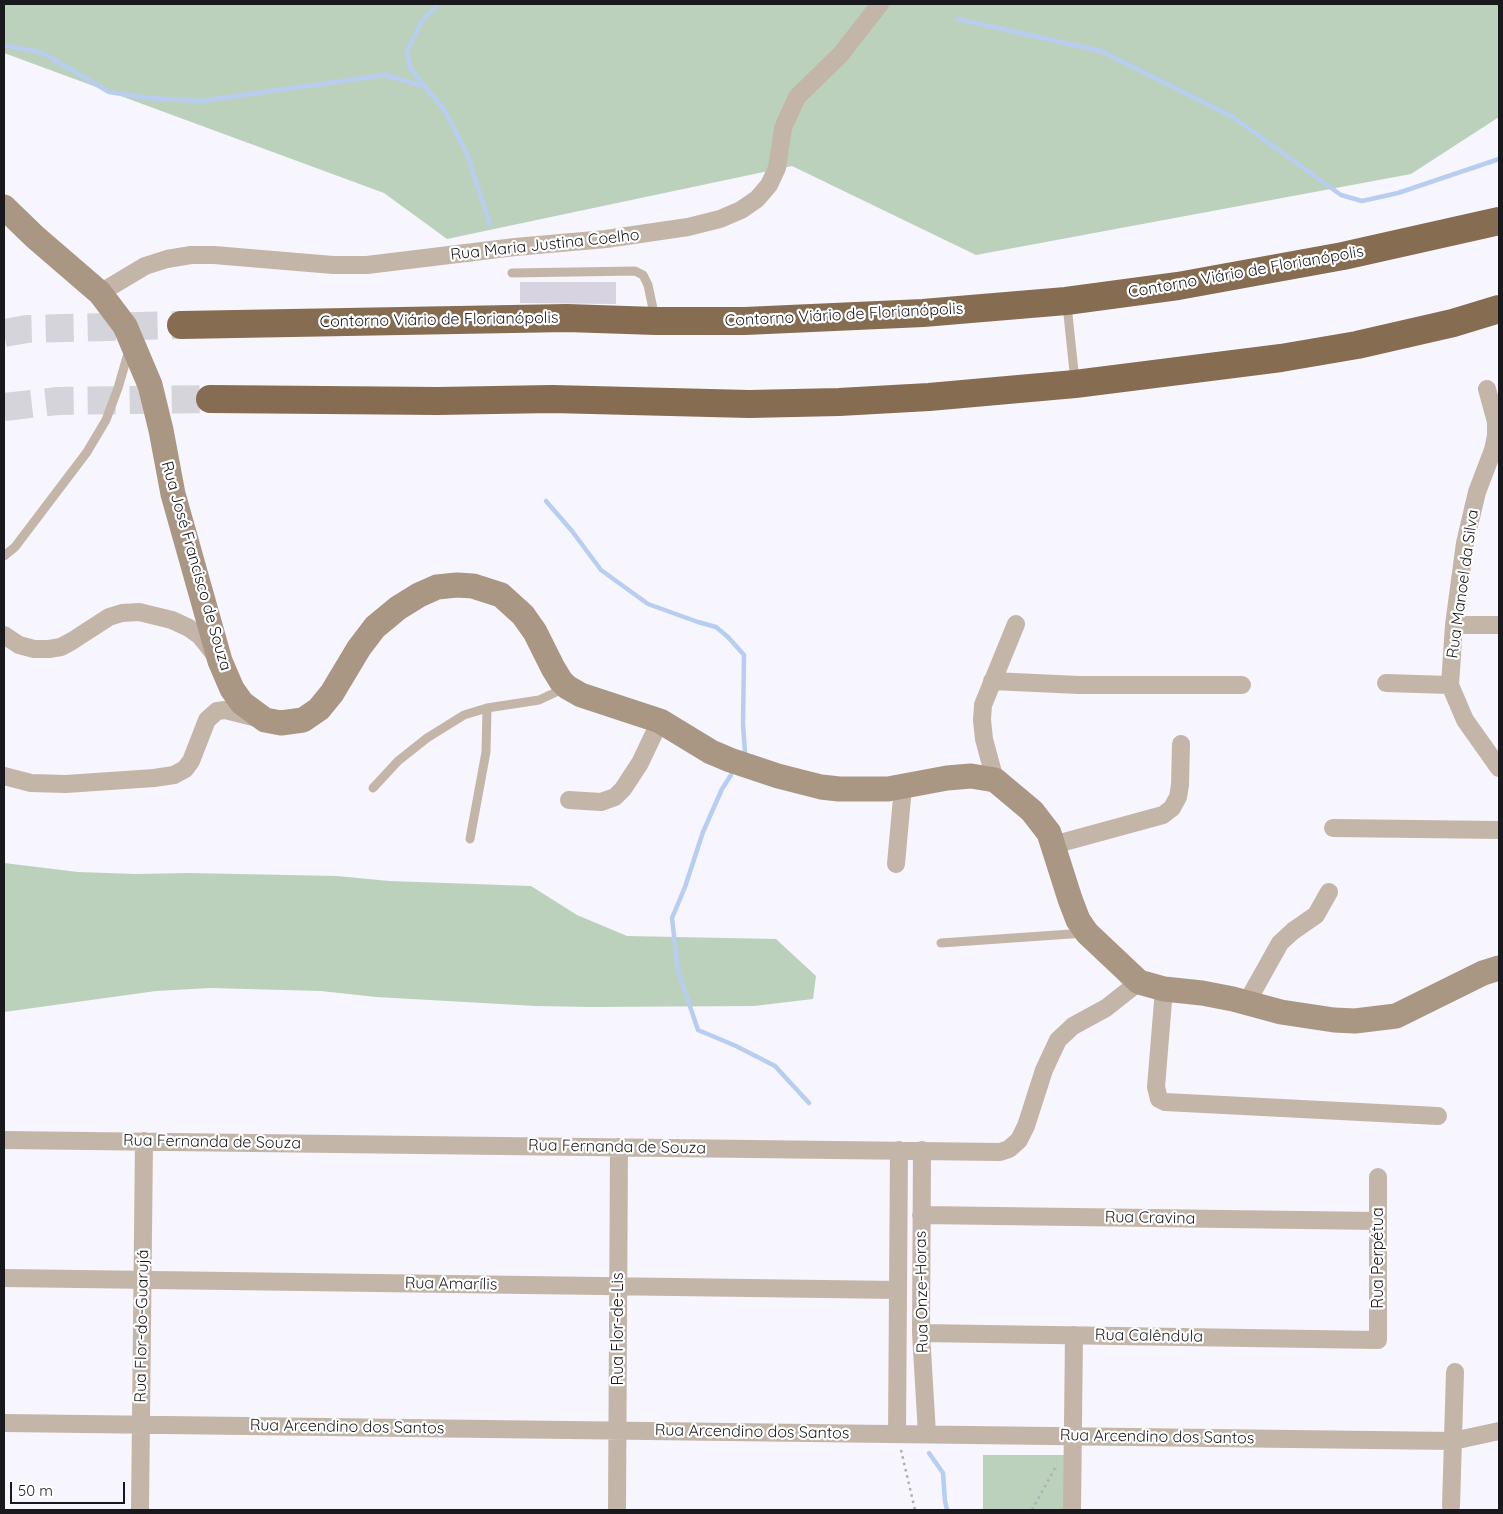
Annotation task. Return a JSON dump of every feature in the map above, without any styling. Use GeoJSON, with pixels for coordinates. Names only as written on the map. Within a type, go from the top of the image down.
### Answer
{"type":"FeatureCollection","features":[{"type":"Feature","properties":{"kind":"highway","name":"Contorno Viário de Florianópolis"},"geometry":{"type":"LineString","coordinates":[[181,325],[567,318],[745,321],[923,313],[1066,301],[1260,272],[1379,249],[1499,220]]}},
{"type":"Feature","properties":{"kind":"highway"},"geometry":{"type":"LineString","coordinates":[[210,399],[428,401],[552,399],[749,404],[929,397],[1075,384],[1281,358],[1357,346],[1453,323],[1499,309]]}},
{"type":"Feature","properties":{"kind":"street","name":"Rua Maria Justina Coelho"},"geometry":{"type":"LineString","coordinates":[[100,293],[145,266],[191,255],[214,255],[306,264],[367,265],[606,239],[688,227],[720,219],[741,210],[757,199],[768,185],[777,168],[783,128],[797,97],[841,54],[880,4]]}},
{"type":"Feature","properties":{"kind":"street","name":"Rua José Francisco de Souza"},"geometry":{"type":"LineString","coordinates":[[4,207],[35,237],[100,293],[125,326],[150,385],[161,430],[172,494],[220,661],[232,689],[242,703],[264,720]]}},
{"type":"Feature","properties":{"kind":"street","name":"Rua Manoel da Silva"},"geometry":{"type":"LineString","coordinates":[[1486,388],[1496,422],[1496,436],[1493,450],[1477,492],[1465,543],[1454,625],[1450,685],[1466,720],[1499,768]]}},
{"type":"Feature","properties":{"kind":"street"},"geometry":{"type":"LineString","coordinates":[[4,776],[31,783],[66,784],[174,776],[185,769],[191,761],[207,720],[217,710],[225,710],[282,723],[303,720],[319,709],[332,693],[359,648],[375,627],[398,608],[419,595],[437,588],[457,585],[487,590],[501,595],[523,614],[535,632],[553,668],[567,687],[581,695],[660,721],[711,752],[730,760],[778,776],[821,787],[838,789],[888,789],[947,778],[970,776],[995,780],[1032,811],[1049,833],[1070,899],[1078,920],[1087,933],[1139,982],[1164,989],[1202,993],[1247,1002],[1281,1012],[1334,1020],[1355,1021],[1396,1016],[1484,973],[1499,968]]}},
{"type":"Feature","properties":{"kind":"street"},"geometry":{"type":"LineString","coordinates":[[4,635],[19,645],[34,649],[61,647],[109,617],[122,613],[139,612],[172,620],[189,628],[200,636],[220,661]]}},
{"type":"Feature","properties":{"kind":"street"},"geometry":{"type":"LineString","coordinates":[[995,780],[984,739],[983,706],[1016,624]]}},
{"type":"Feature","properties":{"kind":"street"},"geometry":{"type":"LineString","coordinates":[[1454,625],[1499,625]]}},
{"type":"Feature","properties":{"kind":"street"},"geometry":{"type":"LineString","coordinates":[[992,681],[1079,684],[1242,685]]}},
{"type":"Feature","properties":{"kind":"street"},"geometry":{"type":"LineString","coordinates":[[1386,683],[1450,685]]}},
{"type":"Feature","properties":{"kind":"street"},"geometry":{"type":"LineString","coordinates":[[569,800],[601,802],[615,797],[623,789],[640,764],[660,721]]}},
{"type":"Feature","properties":{"kind":"street"},"geometry":{"type":"LineString","coordinates":[[1054,845],[1163,814],[1172,808],[1178,797],[1180,785],[1181,744]]}},
{"type":"Feature","properties":{"kind":"street"},"geometry":{"type":"LineString","coordinates":[[896,864],[903,787]]}},
{"type":"Feature","properties":{"kind":"street"},"geometry":{"type":"LineString","coordinates":[[1333,828],[1499,830]]}},
{"type":"Feature","properties":{"kind":"street"},"geometry":{"type":"LineString","coordinates":[[1247,1002],[1280,943],[1316,915],[1329,892]]}},
{"type":"Feature","properties":{"kind":"street","name":"Rua Fernanda de Souza"},"geometry":{"type":"LineString","coordinates":[[4,1140],[1000,1152],[1009,1149],[1019,1140],[1026,1126],[1044,1070],[1058,1040],[1073,1026],[1106,1008],[1139,982]]}},
{"type":"Feature","properties":{"kind":"street"},"geometry":{"type":"LineString","coordinates":[[1164,989],[1156,1087],[1159,1099],[1165,1102],[1438,1116]]}},
{"type":"Feature","properties":{"kind":"street","name":"Rua Flor-do-Guarujá"},"geometry":{"type":"LineString","coordinates":[[140,1510],[144,1141]]}},
{"type":"Feature","properties":{"kind":"street","name":"Rua Flor-de-Lis"},"geometry":{"type":"LineString","coordinates":[[617,1510],[619,1147]]}},
{"type":"Feature","properties":{"kind":"street","name":"Rua Onze-Horas"},"geometry":{"type":"LineString","coordinates":[[897,1434],[899,1150]]}},
{"type":"Feature","properties":{"kind":"street","name":"Rua Onze-Horas"},"geometry":{"type":"LineString","coordinates":[[922,1150],[921,1333],[927,1434]]}},
{"type":"Feature","properties":{"kind":"street","name":"Rua Perpétua"},"geometry":{"type":"LineString","coordinates":[[1378,1176],[1378,1340]]}},
{"type":"Feature","properties":{"kind":"street","name":"Rua Cravina"},"geometry":{"type":"LineString","coordinates":[[921,1215],[1378,1221]]}},
{"type":"Feature","properties":{"kind":"street","name":"Rua Amarílis"},"geometry":{"type":"LineString","coordinates":[[4,1278],[898,1290]]}},
{"type":"Feature","properties":{"kind":"street","name":"Rua Calêndula"},"geometry":{"type":"LineString","coordinates":[[921,1333],[1378,1340]]}},
{"type":"Feature","properties":{"kind":"street"},"geometry":{"type":"LineString","coordinates":[[1072,1510],[1074,1335]]}},
{"type":"Feature","properties":{"kind":"street"},"geometry":{"type":"LineString","coordinates":[[1451,1506],[1455,1372]]}},
{"type":"Feature","properties":{"kind":"street","name":"Rua Arcendino dos Santos"},"geometry":{"type":"LineString","coordinates":[[4,1424],[1453,1440],[1499,1431]]}},
{"type":"Feature","properties":{"kind":"lane"},"geometry":{"type":"LineString","coordinates":[[512,273],[635,272],[643,275],[648,285],[656,320]]}},
{"type":"Feature","properties":{"kind":"lane"},"geometry":{"type":"LineString","coordinates":[[1066,301],[1075,384]]}},
{"type":"Feature","properties":{"kind":"lane"},"geometry":{"type":"LineString","coordinates":[[4,556],[52,500],[97,436],[106,420],[118,388],[131,340]]}},
{"type":"Feature","properties":{"kind":"lane"},"geometry":{"type":"LineString","coordinates":[[373,788],[398,761],[427,738],[464,715],[487,708],[539,700],[567,687]]}},
{"type":"Feature","properties":{"kind":"lane"},"geometry":{"type":"LineString","coordinates":[[470,839],[486,752],[487,708]]}},
{"type":"Feature","properties":{"kind":"lane"},"geometry":{"type":"LineString","coordinates":[[941,943],[1087,933]]}},
{"type":"Feature","properties":{"kind":"path"},"geometry":{"type":"LineString","coordinates":[[897,1434],[915,1510]]}},
{"type":"Feature","properties":{"kind":"path"},"geometry":{"type":"LineString","coordinates":[[1032,1510],[1073,1436]]}},
{"type":"Feature","properties":{"kind":"green space"},"geometry":{"type":"Polygon","coordinates":[[[4,4],[1499,4],[1499,117],[1411,174],[976,255],[792,166],[447,239],[384,193],[4,53],[4,4]]]}},
{"type":"Feature","properties":{"kind":"green space"},"geometry":{"type":"Polygon","coordinates":[[[4,863],[78,872],[337,876],[389,881],[531,886],[577,915],[627,936],[776,939],[816,976],[813,999],[754,1006],[590,1007],[536,1006],[376,997],[321,991],[210,988],[156,991],[4,1012],[4,863]]]}},
{"type":"Feature","properties":{"kind":"green space"},"geometry":{"type":"Polygon","coordinates":[[[983,1455],[1065,1455],[1065,1510],[983,1510],[983,1455]]]}},
{"type":"Feature","properties":{"kind":"building"},"geometry":{"type":"Polygon","coordinates":[[[520,282],[616,282],[616,304],[520,303],[520,282]]]}},
{"type":"Feature","properties":{"kind":"waterway"},"geometry":{"type":"LineString","coordinates":[[438,4],[422,21],[407,51],[410,67],[444,109],[467,154],[490,224]]}},
{"type":"Feature","properties":{"kind":"waterway"},"geometry":{"type":"LineString","coordinates":[[958,19],[1101,51],[1233,117],[1341,195],[1362,201],[1398,193],[1499,159]]}},
{"type":"Feature","properties":{"kind":"waterway"},"geometry":{"type":"LineString","coordinates":[[4,45],[43,53],[109,92],[150,98],[201,101],[385,75],[424,86]]}},
{"type":"Feature","properties":{"kind":"waterway"},"geometry":{"type":"LineString","coordinates":[[546,501],[572,531],[601,570],[648,604],[716,627],[744,655],[743,724],[745,753]]}},
{"type":"Feature","properties":{"kind":"waterway"},"geometry":{"type":"LineString","coordinates":[[731,775],[722,789],[703,832],[685,887],[672,918],[678,971],[698,1030],[736,1046],[775,1066],[809,1103]]}},
{"type":"Feature","properties":{"kind":"waterway"},"geometry":{"type":"LineString","coordinates":[[929,1453],[943,1473],[947,1510]]}},
{"type":"Feature","properties":{"kind":"tunnel"},"geometry":{"type":"LineString","coordinates":[[4,333],[27,329],[181,325]]}},
{"type":"Feature","properties":{"kind":"tunnel"},"geometry":{"type":"LineString","coordinates":[[4,407],[58,401],[210,399]]}}]}
